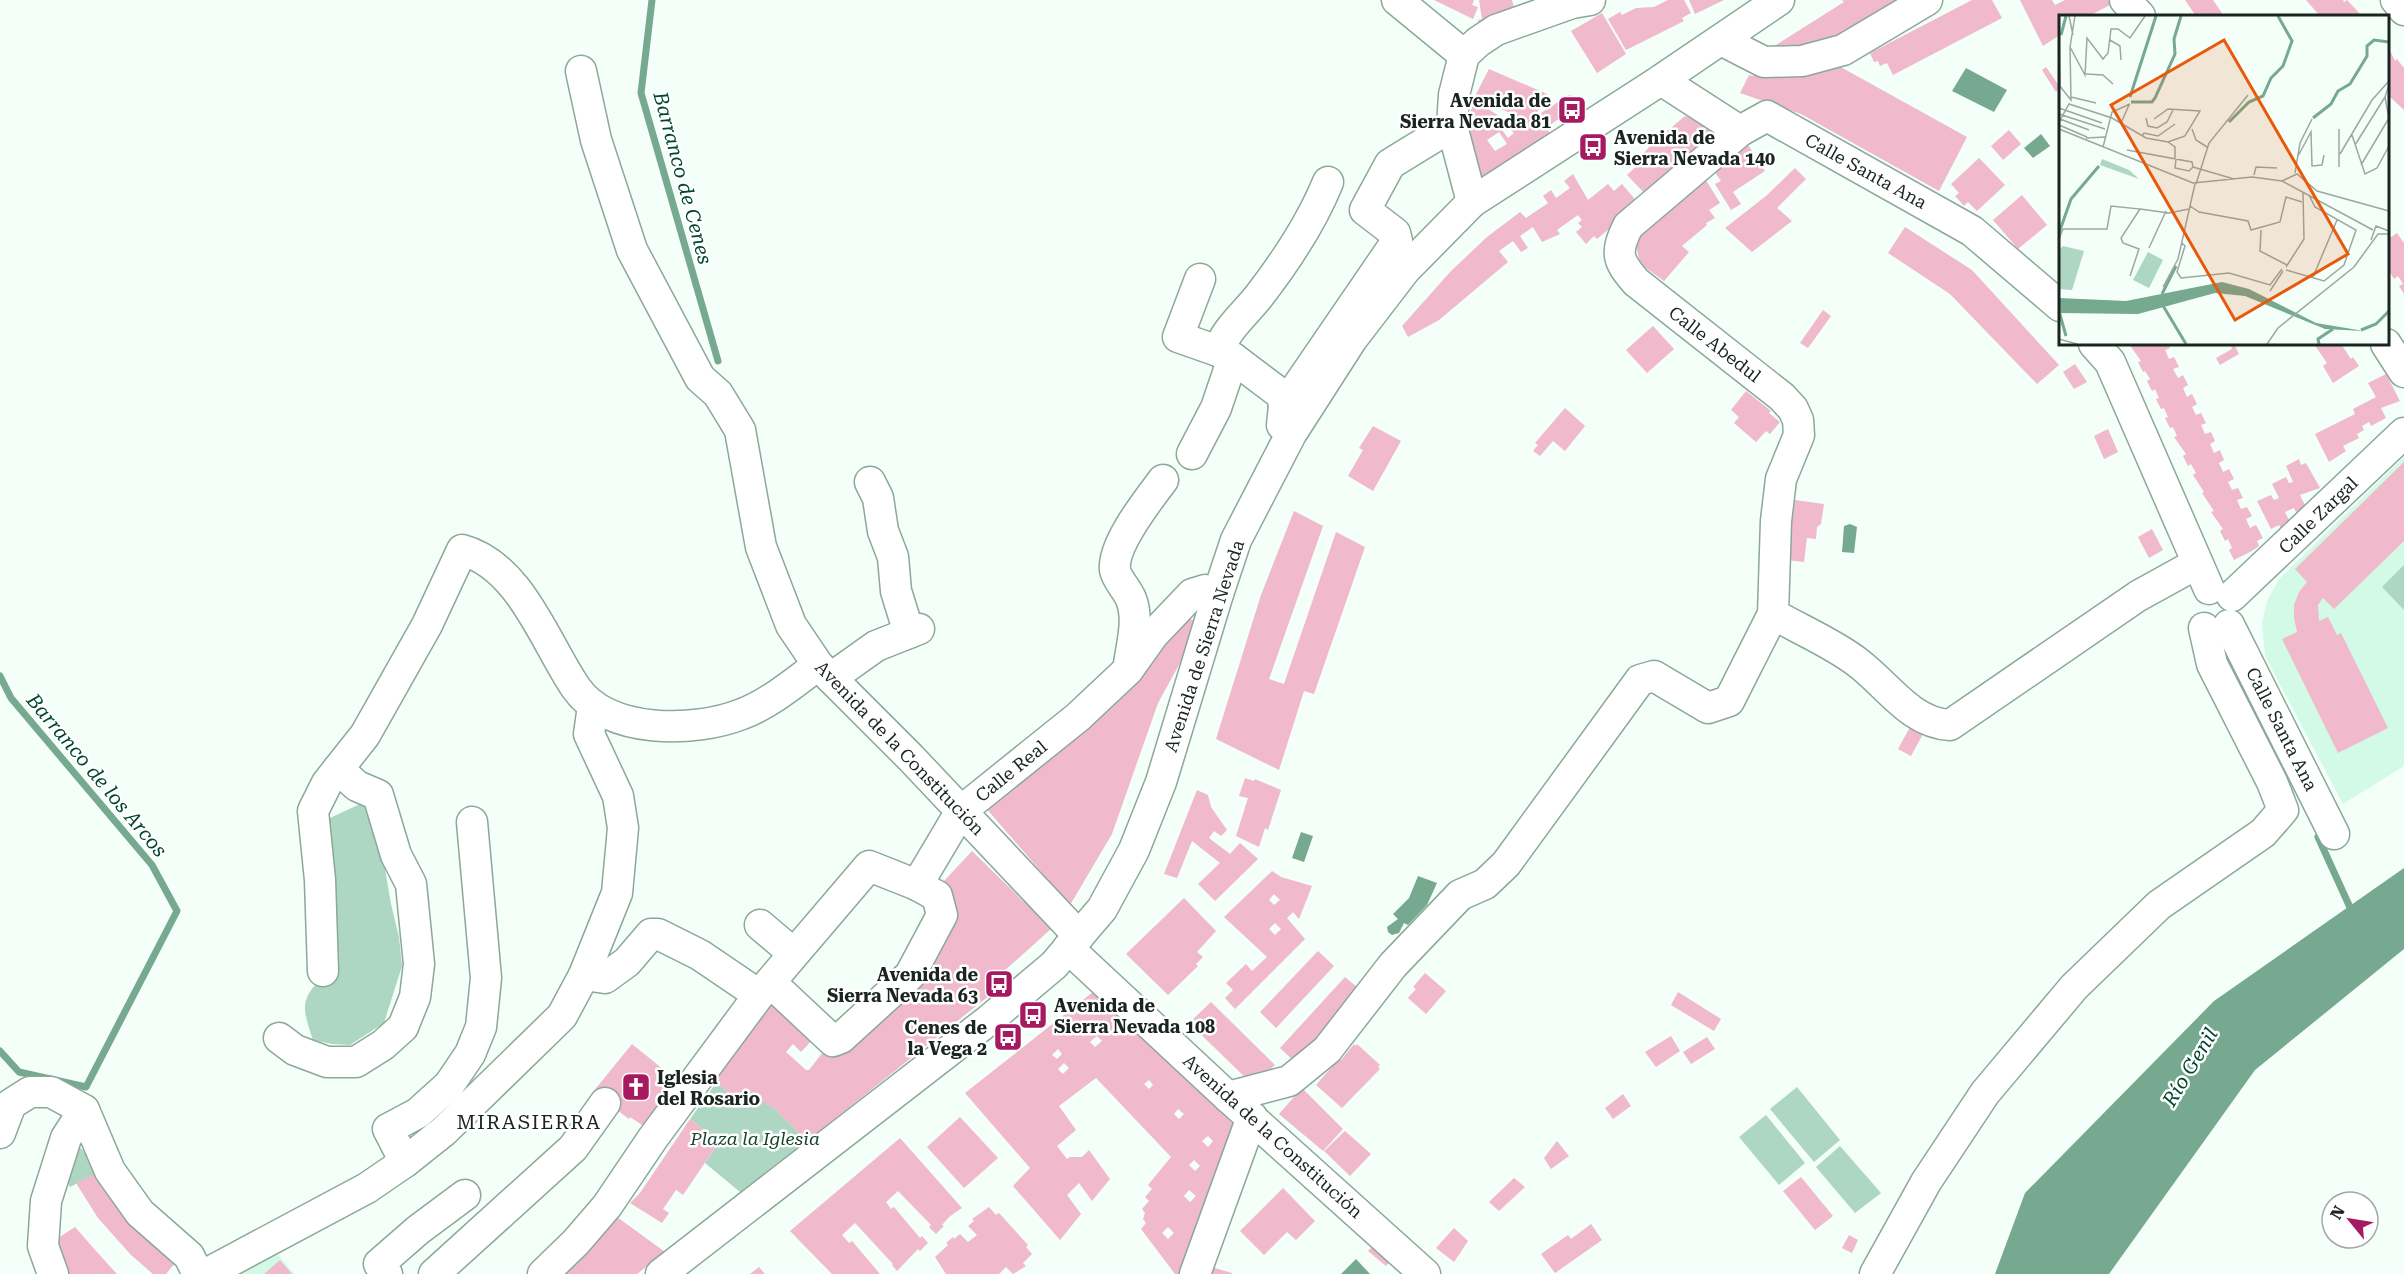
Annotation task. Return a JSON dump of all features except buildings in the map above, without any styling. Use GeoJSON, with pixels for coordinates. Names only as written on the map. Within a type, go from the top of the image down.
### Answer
{"type":"FeatureCollection","features":[{"type":"Feature","properties":{"kind":"street"},"geometry":{"type":"LineString","coordinates":[[1397,0],[1464,56]]}},
{"type":"Feature","properties":{"kind":"street"},"geometry":{"type":"LineString","coordinates":[[1472,202],[1452,126],[1454,95],[1464,56],[1478,42],[1496,30],[1572,3],[1590,0]]}},
{"type":"Feature","properties":{"kind":"street","name":"Avenida de Sierra Nevada"},"geometry":{"type":"LineString","coordinates":[[661,1274],[989,1020],[1054,965],[1102,909],[1134,850],[1161,782],[1236,540],[1287,420],[1405,270],[1472,202],[1661,80],[1779,0]]}},
{"type":"Feature","properties":{"kind":"street"},"geometry":{"type":"LineString","coordinates":[[1721,40],[1764,62],[1802,61],[1844,50],[1927,0]]}},
{"type":"Feature","properties":{"kind":"street"},"geometry":{"type":"LineString","coordinates":[[2125,0],[2139,15]]}},
{"type":"Feature","properties":{"kind":"street"},"geometry":{"type":"LineString","coordinates":[[2396,0],[2404,10]]}},
{"type":"Feature","properties":{"kind":"street","name":"Avenida de la Constitución"},"geometry":{"type":"LineString","coordinates":[[581,71],[596,140],[632,250],[700,378],[718,394],[740,430],[761,547],[791,625],[824,672],[912,758],[961,811],[1073,942],[1228,1097],[1425,1274]]}},
{"type":"Feature","properties":{"kind":"street"},"geometry":{"type":"LineString","coordinates":[[1661,80],[1740,131]]}},
{"type":"Feature","properties":{"kind":"street","name":"Calle Santa Ana"},"geometry":{"type":"LineString","coordinates":[[1740,131],[1767,116],[1972,231],[2059,301]]}},
{"type":"Feature","properties":{"kind":"street"},"geometry":{"type":"LineString","coordinates":[[1287,420],[1397,241],[1395,233],[1365,210],[1390,164],[1452,126]]}},
{"type":"Feature","properties":{"kind":"street","name":"Calle Abedul"},"geometry":{"type":"LineString","coordinates":[[1740,131],[1629,226],[1618,245],[1621,265],[1636,282],[1782,397],[1793,409],[1798,420],[1799,435],[1781,479],[1776,521],[1773,614]]}},
{"type":"Feature","properties":{"kind":"street"},"geometry":{"type":"LineString","coordinates":[[1192,454],[1216,408],[1226,354],[1224,335],[1257,298],[1290,255],[1321,200],[1328,182]]}},
{"type":"Feature","properties":{"kind":"street"},"geometry":{"type":"LineString","coordinates":[[1200,279],[1178,337],[1226,354],[1282,395],[1287,420]]}},
{"type":"Feature","properties":{"kind":"street"},"geometry":{"type":"LineString","coordinates":[[1875,1274],[1926,1182],[1985,1093],[2074,987],[2159,905],[2264,833],[2283,810],[2272,782],[2212,664],[2217,627],[2233,622],[2237,611],[2235,600],[2212,583],[2110,362],[2095,345]]}},
{"type":"Feature","properties":{"kind":"street"},"geometry":{"type":"LineString","coordinates":[[2387,345],[2404,372]]}},
{"type":"Feature","properties":{"kind":"street","name":"Calle Zargal"},"geometry":{"type":"LineString","coordinates":[[2212,583],[2404,433]]}},
{"type":"Feature","properties":{"kind":"street"},"geometry":{"type":"LineString","coordinates":[[1128,670],[1134,625],[1131,599],[1115,571],[1116,554],[1137,515],[1163,480]]}},
{"type":"Feature","properties":{"kind":"street"},"geometry":{"type":"LineString","coordinates":[[323,971],[320,880],[313,811],[327,783],[365,735],[427,625],[462,550],[477,554],[508,579],[539,623],[576,688],[593,706],[618,717],[662,727],[702,724],[742,714],[782,691],[876,646],[914,631],[896,591],[893,557],[883,531],[878,498],[870,482]]}},
{"type":"Feature","properties":{"kind":"street"},"geometry":{"type":"LineString","coordinates":[[1228,1097],[1289,1081],[1327,1050],[1393,965],[1460,895],[1485,884],[1506,864],[1640,680],[1654,676],[1708,708],[1729,701],[1773,614],[1856,661],[1918,716],[1934,724],[1950,725],[2138,596],[2212,583]]}},
{"type":"Feature","properties":{"kind":"street","name":"Calle Santa Ana"},"geometry":{"type":"LineString","coordinates":[[2212,583],[2197,598],[2194,609],[2196,620],[2217,627],[2334,834]]}},
{"type":"Feature","properties":{"kind":"street","name":"Calle Real"},"geometry":{"type":"LineString","coordinates":[[917,885],[961,811],[1077,717],[1128,670],[1153,635],[1192,594],[1205,590],[1218,594]]}},
{"type":"Feature","properties":{"kind":"street"},"geometry":{"type":"LineString","coordinates":[[206,1274],[367,1188],[405,1162],[444,1131],[562,1016],[584,975],[617,894],[623,828],[618,796],[589,734],[593,706]]}},
{"type":"Feature","properties":{"kind":"street"},"geometry":{"type":"LineString","coordinates":[[279,1038],[295,1050],[327,1062],[356,1062],[383,1045],[403,1027],[415,997],[419,964],[411,884],[396,855],[378,795],[357,786],[338,769]]}},
{"type":"Feature","properties":{"kind":"street"},"geometry":{"type":"LineString","coordinates":[[405,1162],[388,1129],[418,1113],[449,1085],[470,1054],[481,1027],[486,978],[472,822]]}},
{"type":"Feature","properties":{"kind":"street"},"geometry":{"type":"LineString","coordinates":[[543,1274],[576,1242],[607,1206],[653,1138],[764,989],[869,866],[917,885],[937,896],[942,915],[910,975],[841,1038],[833,1041],[764,989],[658,934],[651,934],[627,962],[605,978],[584,975]]}},
{"type":"Feature","properties":{"kind":"street"},"geometry":{"type":"LineString","coordinates":[[760,925],[794,953]]}},
{"type":"Feature","properties":{"kind":"street"},"geometry":{"type":"LineString","coordinates":[[0,1133],[11,1104],[30,1092],[51,1092],[84,1110],[110,1171],[140,1213],[189,1256],[198,1274]]}},
{"type":"Feature","properties":{"kind":"street"},"geometry":{"type":"LineString","coordinates":[[434,1274],[573,1148],[605,1103]]}},
{"type":"Feature","properties":{"kind":"street"},"geometry":{"type":"LineString","coordinates":[[53,1274],[43,1246],[46,1201],[66,1138],[84,1110]]}},
{"type":"Feature","properties":{"kind":"street"},"geometry":{"type":"LineString","coordinates":[[1195,1274],[1251,1117]]}},
{"type":"Feature","properties":{"kind":"street"},"geometry":{"type":"LineString","coordinates":[[387,1274],[379,1264],[418,1230],[465,1195]]}},
{"type":"Feature","properties":{"kind":"street"},"geometry":{"type":"LineString","coordinates":[[522,1274],[594,1209],[607,1206]]}},
{"type":"Feature","properties":{"kind":"shaded area"},"geometry":{"type":"Polygon","coordinates":[[[2404,457],[2404,766],[2343,804],[2265,656],[2262,623],[2267,601],[2279,579],[2404,457]]]}},
{"type":"Feature","properties":{"kind":"shaded area"},"geometry":{"type":"Polygon","coordinates":[[[274,1250],[294,1274],[230,1274],[274,1250]]]}},
{"type":"Feature","properties":{"kind":"green space"},"geometry":{"type":"Polygon","coordinates":[[[2404,565],[2404,610],[2382,587],[2404,565]]]}},
{"type":"Feature","properties":{"kind":"green space"},"geometry":{"type":"Polygon","coordinates":[[[373,798],[399,937],[402,966],[384,1023],[350,1045],[332,1044],[313,1040],[305,1011],[307,997],[326,974],[319,823],[373,798]]]}},
{"type":"Feature","properties":{"kind":"green space","name":"Plaza la Iglesia"},"geometry":{"type":"Polygon","coordinates":[[[716,1083],[741,1102],[751,1091],[771,1105],[807,1141],[740,1192],[705,1163],[719,1142],[690,1119],[716,1083]]]}},
{"type":"Feature","properties":{"kind":"green space"},"geometry":{"type":"Polygon","coordinates":[[[1797,1087],[1840,1140],[1814,1162],[1770,1109],[1797,1087]]]}},
{"type":"Feature","properties":{"kind":"green space"},"geometry":{"type":"Polygon","coordinates":[[[1766,1115],[1805,1163],[1779,1185],[1739,1137],[1766,1115]]]}},
{"type":"Feature","properties":{"kind":"green space"},"geometry":{"type":"Polygon","coordinates":[[[1840,1146],[1881,1193],[1855,1213],[1816,1167],[1840,1146]]]}},
{"type":"Feature","properties":{"kind":"green space"},"geometry":{"type":"Polygon","coordinates":[[[77,1147],[82,1149],[97,1173],[70,1187],[66,1180],[77,1147]]]}},
{"type":"Feature","properties":{"kind":"water"},"geometry":{"type":"Polygon","coordinates":[[[1966,68],[2007,90],[1994,112],[1952,91],[1966,68]]]}},
{"type":"Feature","properties":{"kind":"water"},"geometry":{"type":"Polygon","coordinates":[[[2041,134],[2050,146],[2033,158],[2024,148],[2041,134]]]}},
{"type":"Feature","properties":{"kind":"water"},"geometry":{"type":"Polygon","coordinates":[[[1850,524],[1857,527],[1854,553],[1842,552],[1844,526],[1850,524]]]}},
{"type":"Feature","properties":{"kind":"water"},"geometry":{"type":"Polygon","coordinates":[[[1301,832],[1313,836],[1304,862],[1292,858],[1301,832]]]}},
{"type":"Feature","properties":{"kind":"water","name":"Río Genil"},"geometry":{"type":"Polygon","coordinates":[[[2404,868],[2404,949],[2255,1070],[2109,1274],[1995,1274],[2025,1193],[2214,1001],[2404,868]]]}},
{"type":"Feature","properties":{"kind":"water"},"geometry":{"type":"Polygon","coordinates":[[[1418,876],[1437,883],[1427,905],[1408,925],[1404,923],[1399,933],[1392,935],[1388,932],[1387,927],[1398,919],[1393,914],[1409,898],[1418,876]]]}},
{"type":"Feature","properties":{"kind":"water"},"geometry":{"type":"Polygon","coordinates":[[[1356,1259],[1370,1274],[1341,1274],[1356,1259]]]}},
{"type":"Feature","properties":{"kind":"waterway","name":"Barranco de Cenes"},"geometry":{"type":"LineString","coordinates":[[652,0],[641,93],[718,361]]}},
{"type":"Feature","properties":{"kind":"waterway","name":"Barranco de los Arcos"},"geometry":{"type":"LineString","coordinates":[[0,676],[11,698],[152,865],[177,911],[86,1087],[19,1072],[0,1051]]}},
{"type":"Feature","properties":{"kind":"waterway"},"geometry":{"type":"LineString","coordinates":[[2318,837],[2353,914]]}},
{"type":"Feature","properties":{"kind":"place","name":"Avenida de Sierra Nevada 81"},"geometry":{"type":"Point","coordinates":[1572,110]}},
{"type":"Feature","properties":{"kind":"place","name":"Avenida de Sierra Nevada 140"},"geometry":{"type":"Point","coordinates":[1593,147]}},
{"type":"Feature","properties":{"kind":"place","name":"Avenida de Sierra Nevada 63"},"geometry":{"type":"Point","coordinates":[999,984]}},
{"type":"Feature","properties":{"kind":"place","name":"Avenida de Sierra Nevada 108"},"geometry":{"type":"Point","coordinates":[1033,1015]}},
{"type":"Feature","properties":{"kind":"place","name":"Cenes de la Vega 2"},"geometry":{"type":"Point","coordinates":[1008,1037]}},
{"type":"Feature","properties":{"kind":"place","name":"Iglesia del Rosario"},"geometry":{"type":"Point","coordinates":[636,1087]}},
{"type":"Feature","properties":{"kind":"district","name":"MIRASIERRA"},"geometry":{"type":"Point","coordinates":[529,1122]}}]}
